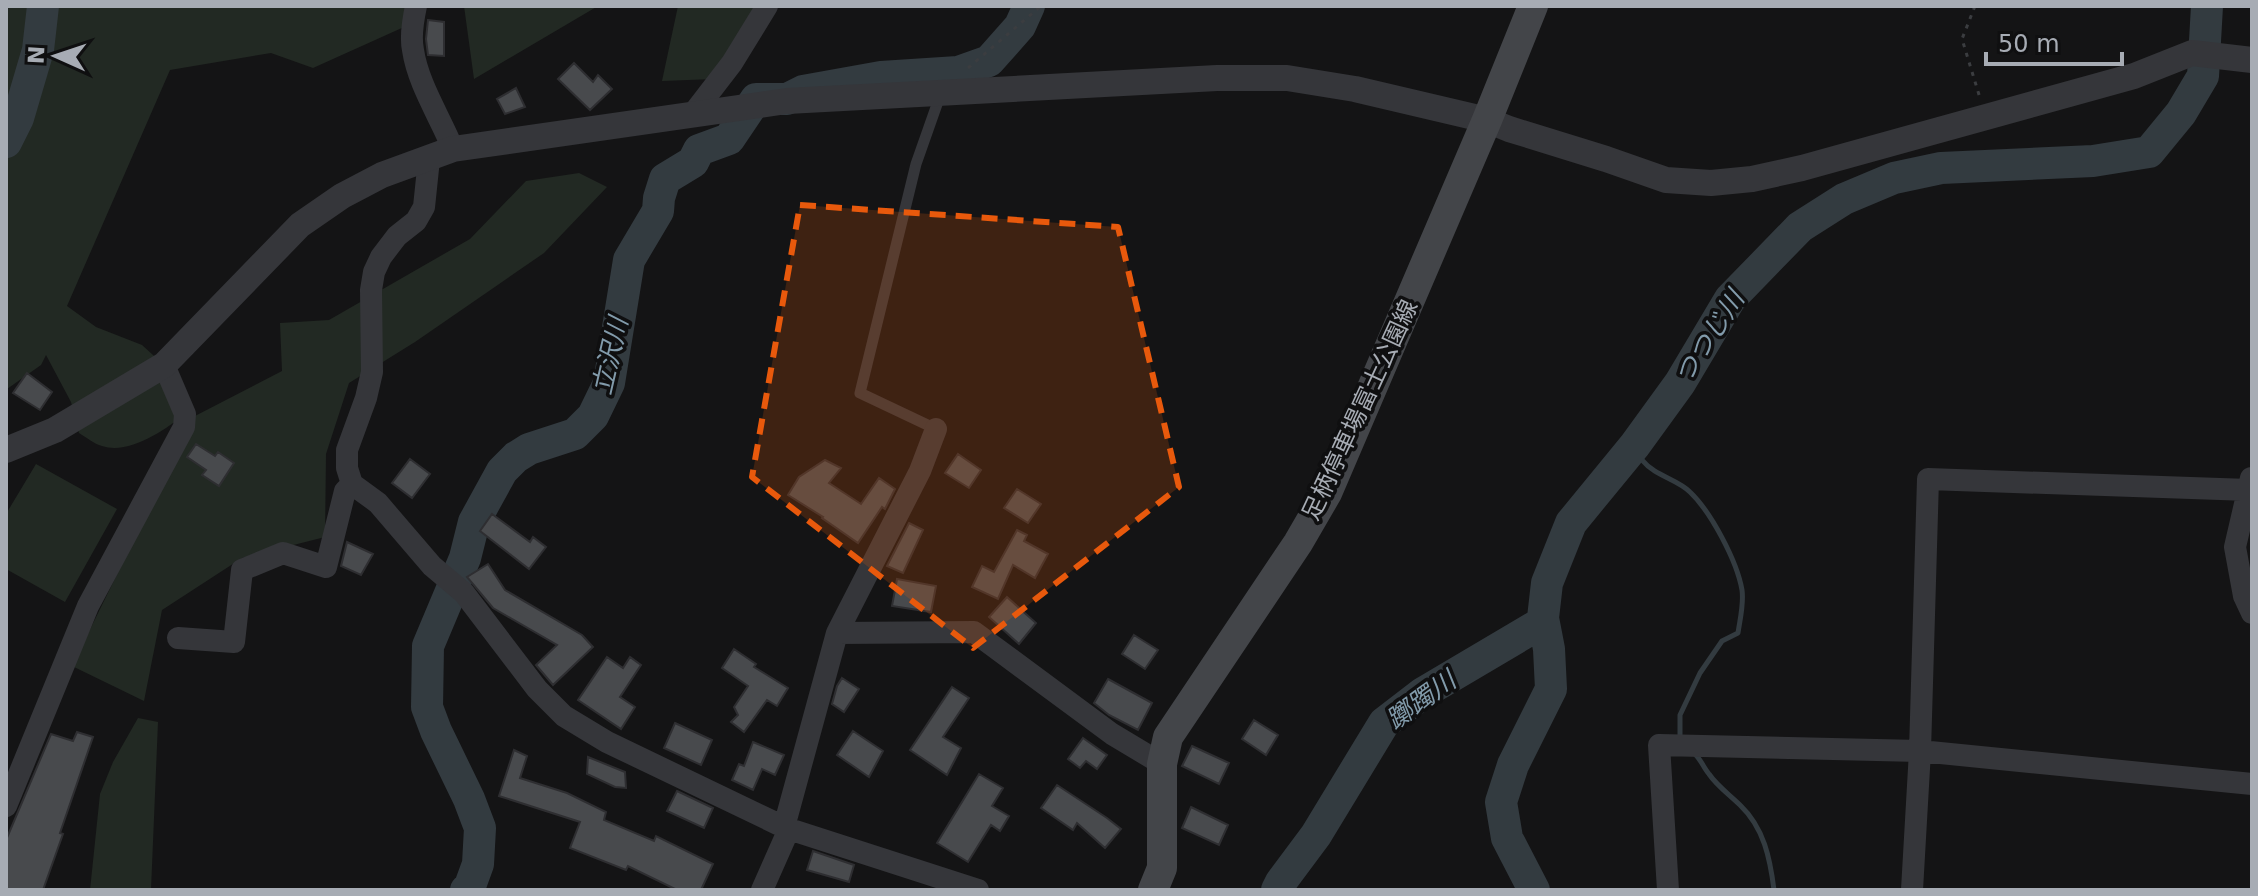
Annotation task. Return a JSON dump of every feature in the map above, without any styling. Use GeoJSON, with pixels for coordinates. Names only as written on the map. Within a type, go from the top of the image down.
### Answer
{"type":"FeatureCollection","features":[{"type":"Feature","properties":{"kind":"main road","name":"足柄停車場富士公園線"},"geometry":{"type":"LineString","coordinates":[[1153,890],[1162,868],[1162,764],[1168,737],[1298,543],[1327,493],[1533,6]]}},
{"type":"Feature","properties":{"kind":"street"},"geometry":{"type":"LineString","coordinates":[[416,6],[412,49],[421,79],[453,149]]}},
{"type":"Feature","properties":{"kind":"street"},"geometry":{"type":"LineString","coordinates":[[692,115],[732,63],[767,6]]}},
{"type":"Feature","properties":{"kind":"street"},"geometry":{"type":"LineString","coordinates":[[6,450],[55,430],[164,365],[300,225],[342,196],[382,175],[453,149],[787,101],[1217,78],[1287,78],[1355,89],[1487,120],[1666,180],[1711,183],[1752,179],[1802,168],[2134,76],[2192,53],[2252,60]]}},
{"type":"Feature","properties":{"kind":"street"},"geometry":{"type":"LineString","coordinates":[[429,159],[424,207],[416,221],[397,236],[374,272],[371,290],[372,372],[347,450],[347,468],[352,484],[378,503],[432,566],[464,593],[537,689],[564,716],[607,742],[786,828],[978,890]]}},
{"type":"Feature","properties":{"kind":"street"},"geometry":{"type":"LineString","coordinates":[[6,806],[88,606],[184,427],[185,414],[164,365]]}},
{"type":"Feature","properties":{"kind":"street"},"geometry":{"type":"LineString","coordinates":[[762,890],[786,828],[837,633],[920,471],[936,429]]}},
{"type":"Feature","properties":{"kind":"street"},"geometry":{"type":"LineString","coordinates":[[1912,890],[1920,751],[1928,479],[2250,483],[2235,547],[2244,596],[2252,613]]}},
{"type":"Feature","properties":{"kind":"street"},"geometry":{"type":"LineString","coordinates":[[178,638],[234,642],[242,570],[283,553],[326,567],[345,491],[352,484]]}},
{"type":"Feature","properties":{"kind":"street"},"geometry":{"type":"LineString","coordinates":[[837,633],[974,632],[1112,734],[1162,764]]}},
{"type":"Feature","properties":{"kind":"street"},"geometry":{"type":"LineString","coordinates":[[1668,890],[1659,745],[1920,751],[2252,784]]}},
{"type":"Feature","properties":{"kind":"lane"},"geometry":{"type":"LineString","coordinates":[[936,429],[860,393],[916,164],[941,92]]}},
{"type":"Feature","properties":{"kind":"path"},"geometry":{"type":"LineString","coordinates":[[941,92],[1041,6]]}},
{"type":"Feature","properties":{"kind":"path"},"geometry":{"type":"LineString","coordinates":[[1975,6],[1962,39],[1986,116]]}},
{"type":"Feature","properties":{"kind":"highlighted area"},"geometry":{"type":"Polygon","coordinates":[[[800,205],[1118,227],[1179,487],[973,648],[752,477],[800,205]]]}},
{"type":"Feature","properties":{"kind":"shaded area"},"geometry":{"type":"Polygon","coordinates":[[[6,6],[413,6],[404,27],[313,68],[271,53],[170,70],[67,306],[96,327],[142,345],[164,365],[185,414],[157,434],[135,444],[112,448],[93,442],[79,433],[71,402],[46,355],[41,365],[6,392],[6,6]]]}},
{"type":"Feature","properties":{"kind":"shaded area"},"geometry":{"type":"Polygon","coordinates":[[[464,6],[598,6],[474,79],[464,6]]]}},
{"type":"Feature","properties":{"kind":"shaded area"},"geometry":{"type":"Polygon","coordinates":[[[678,6],[763,6],[714,79],[662,81],[678,6]]]}},
{"type":"Feature","properties":{"kind":"shaded area"},"geometry":{"type":"Polygon","coordinates":[[[579,173],[607,187],[544,253],[415,342],[349,383],[326,454],[325,537],[242,558],[162,610],[144,701],[72,666],[195,416],[282,371],[280,323],[329,320],[470,239],[526,181],[579,173]]]}},
{"type":"Feature","properties":{"kind":"shaded area"},"geometry":{"type":"Polygon","coordinates":[[[36,464],[117,509],[65,602],[6,569],[6,514],[36,464]]]}},
{"type":"Feature","properties":{"kind":"shaded area"},"geometry":{"type":"Polygon","coordinates":[[[138,718],[158,722],[151,890],[90,890],[100,794],[113,762],[138,718]]]}},
{"type":"Feature","properties":{"kind":"building"},"geometry":{"type":"Polygon","coordinates":[[[428,20],[444,22],[444,56],[428,55],[428,20]]]}},
{"type":"Feature","properties":{"kind":"building"},"geometry":{"type":"Polygon","coordinates":[[[574,63],[593,82],[598,75],[612,89],[590,110],[558,79],[574,63]]]}},
{"type":"Feature","properties":{"kind":"building"},"geometry":{"type":"Polygon","coordinates":[[[516,88],[525,107],[505,114],[497,99],[516,88]]]}},
{"type":"Feature","properties":{"kind":"building"},"geometry":{"type":"Polygon","coordinates":[[[27,373],[52,392],[40,410],[13,393],[27,373]]]}},
{"type":"Feature","properties":{"kind":"building"},"geometry":{"type":"Polygon","coordinates":[[[196,444],[215,456],[218,452],[234,463],[219,486],[202,475],[206,470],[187,457],[196,444]]]}},
{"type":"Feature","properties":{"kind":"building"},"geometry":{"type":"Polygon","coordinates":[[[958,454],[981,470],[969,488],[945,473],[958,454]]]}},
{"type":"Feature","properties":{"kind":"building"},"geometry":{"type":"Polygon","coordinates":[[[410,459],[430,474],[412,498],[392,483],[410,459]]]}},
{"type":"Feature","properties":{"kind":"building"},"geometry":{"type":"Polygon","coordinates":[[[825,460],[841,468],[829,483],[861,504],[879,478],[895,489],[885,509],[882,507],[858,543],[788,495],[799,477],[825,460]]]}},
{"type":"Feature","properties":{"kind":"building"},"geometry":{"type":"Polygon","coordinates":[[[1017,489],[1041,504],[1028,523],[1004,508],[1017,489]]]}},
{"type":"Feature","properties":{"kind":"building"},"geometry":{"type":"Polygon","coordinates":[[[492,514],[530,542],[533,537],[546,547],[529,569],[480,531],[492,514]]]}},
{"type":"Feature","properties":{"kind":"building"},"geometry":{"type":"Polygon","coordinates":[[[909,523],[923,530],[903,573],[887,566],[909,523]]]}},
{"type":"Feature","properties":{"kind":"building"},"geometry":{"type":"Polygon","coordinates":[[[1017,530],[1027,535],[1024,541],[1048,554],[1035,578],[1013,565],[998,599],[972,587],[982,566],[994,572],[1017,530]]]}},
{"type":"Feature","properties":{"kind":"building"},"geometry":{"type":"Polygon","coordinates":[[[347,542],[373,554],[361,575],[341,566],[347,542]]]}},
{"type":"Feature","properties":{"kind":"building"},"geometry":{"type":"Polygon","coordinates":[[[488,564],[505,590],[582,635],[593,647],[553,685],[536,665],[557,645],[493,608],[467,577],[488,564]]]}},
{"type":"Feature","properties":{"kind":"building"},"geometry":{"type":"Polygon","coordinates":[[[897,579],[936,586],[931,612],[892,606],[897,579]]]}},
{"type":"Feature","properties":{"kind":"building"},"geometry":{"type":"Polygon","coordinates":[[[1007,597],[1036,623],[1019,644],[989,617],[1007,597]]]}},
{"type":"Feature","properties":{"kind":"building"},"geometry":{"type":"Polygon","coordinates":[[[1134,635],[1158,650],[1145,669],[1122,654],[1134,635]]]}},
{"type":"Feature","properties":{"kind":"building"},"geometry":{"type":"Polygon","coordinates":[[[734,649],[756,664],[754,667],[788,688],[777,706],[767,700],[744,732],[731,722],[738,715],[734,707],[748,686],[722,668],[734,649]]]}},
{"type":"Feature","properties":{"kind":"building"},"geometry":{"type":"Polygon","coordinates":[[[607,657],[623,668],[630,657],[641,665],[620,697],[635,707],[621,729],[578,700],[607,657]]]}},
{"type":"Feature","properties":{"kind":"building"},"geometry":{"type":"Polygon","coordinates":[[[842,678],[859,689],[844,712],[832,704],[842,678]]]}},
{"type":"Feature","properties":{"kind":"building"},"geometry":{"type":"Polygon","coordinates":[[[1108,679],[1152,703],[1138,730],[1094,703],[1108,679]]]}},
{"type":"Feature","properties":{"kind":"building"},"geometry":{"type":"Polygon","coordinates":[[[952,687],[969,698],[943,737],[961,748],[947,775],[910,750],[952,687]]]}},
{"type":"Feature","properties":{"kind":"building"},"geometry":{"type":"Polygon","coordinates":[[[1254,720],[1278,735],[1266,755],[1242,739],[1254,720]]]}},
{"type":"Feature","properties":{"kind":"building"},"geometry":{"type":"Polygon","coordinates":[[[675,723],[712,740],[701,765],[664,748],[675,723]]]}},
{"type":"Feature","properties":{"kind":"building"},"geometry":{"type":"Polygon","coordinates":[[[853,731],[883,751],[869,777],[837,755],[853,731]]]}},
{"type":"Feature","properties":{"kind":"building"},"geometry":{"type":"Polygon","coordinates":[[[77,732],[93,737],[43,890],[6,890],[6,840],[51,734],[73,741],[77,732]]]}},
{"type":"Feature","properties":{"kind":"building"},"geometry":{"type":"Polygon","coordinates":[[[1083,738],[1107,755],[1097,769],[1086,761],[1080,768],[1068,759],[1083,738]]]}},
{"type":"Feature","properties":{"kind":"building"},"geometry":{"type":"Polygon","coordinates":[[[753,742],[784,755],[775,775],[762,769],[753,790],[732,780],[739,764],[744,766],[753,742]]]}},
{"type":"Feature","properties":{"kind":"building"},"geometry":{"type":"Polygon","coordinates":[[[1192,746],[1229,763],[1219,784],[1182,766],[1192,746]]]}},
{"type":"Feature","properties":{"kind":"building"},"geometry":{"type":"Polygon","coordinates":[[[514,750],[527,756],[520,778],[567,793],[606,812],[604,820],[654,841],[656,836],[713,864],[701,890],[677,890],[628,866],[626,870],[570,848],[580,822],[499,796],[514,750]]]}},
{"type":"Feature","properties":{"kind":"building"},"geometry":{"type":"Polygon","coordinates":[[[588,757],[625,772],[626,788],[615,787],[587,774],[588,757]]]}},
{"type":"Feature","properties":{"kind":"building"},"geometry":{"type":"Polygon","coordinates":[[[979,774],[1003,788],[992,806],[1009,816],[1000,831],[991,825],[968,862],[937,843],[979,774]]]}},
{"type":"Feature","properties":{"kind":"building"},"geometry":{"type":"Polygon","coordinates":[[[1057,785],[1121,829],[1105,848],[1077,823],[1073,830],[1041,808],[1057,785]]]}},
{"type":"Feature","properties":{"kind":"building"},"geometry":{"type":"Polygon","coordinates":[[[677,791],[713,808],[704,828],[667,811],[677,791]]]}},
{"type":"Feature","properties":{"kind":"building"},"geometry":{"type":"Polygon","coordinates":[[[1191,807],[1228,825],[1219,845],[1182,828],[1191,807]]]}},
{"type":"Feature","properties":{"kind":"building"},"geometry":{"type":"Polygon","coordinates":[[[813,851],[854,865],[849,882],[807,870],[813,851]]]}},
{"type":"Feature","properties":{"kind":"waterway"},"geometry":{"type":"LineString","coordinates":[[6,142],[18,118],[38,50],[43,6]]}},
{"type":"Feature","properties":{"kind":"waterway","name":"立沢川"},"geometry":{"type":"LineString","coordinates":[[466,890],[478,864],[480,828],[427,707],[428,646],[465,558],[474,522],[502,471],[529,449],[575,434],[593,416],[609,383],[629,260],[658,211],[665,179],[693,162],[699,150],[729,139],[756,99],[787,99],[803,91],[881,77],[958,72],[989,61],[1020,26],[1029,6]]}},
{"type":"Feature","properties":{"kind":"waterway","name":"つつじ川"},"geometry":{"type":"LineString","coordinates":[[1534,890],[1507,838],[1501,802],[1513,765],[1551,689],[1549,649],[1543,618],[1547,583],[1571,523],[1635,445],[1680,383],[1730,299],[1800,227],[1844,199],[1894,178],[1941,168],[2093,161],[2149,152],[2181,113],[2203,76],[2207,6]]}},
{"type":"Feature","properties":{"kind":"waterway"},"geometry":{"type":"LineString","coordinates":[[1635,445],[1640,458],[1648,466],[1685,488],[1698,501],[1729,552],[1742,590],[1738,633],[1722,641],[1700,673],[1680,715],[1680,738],[1683,740]]}},
{"type":"Feature","properties":{"kind":"waterway","name":"躑躅川"},"geometry":{"type":"LineString","coordinates":[[1277,890],[1316,835],[1384,723],[1423,693],[1543,622]]}},
{"type":"Feature","properties":{"kind":"waterway"},"geometry":{"type":"LineString","coordinates":[[1695,754],[1712,778],[1755,823],[1768,855],[1774,890]]}}]}
